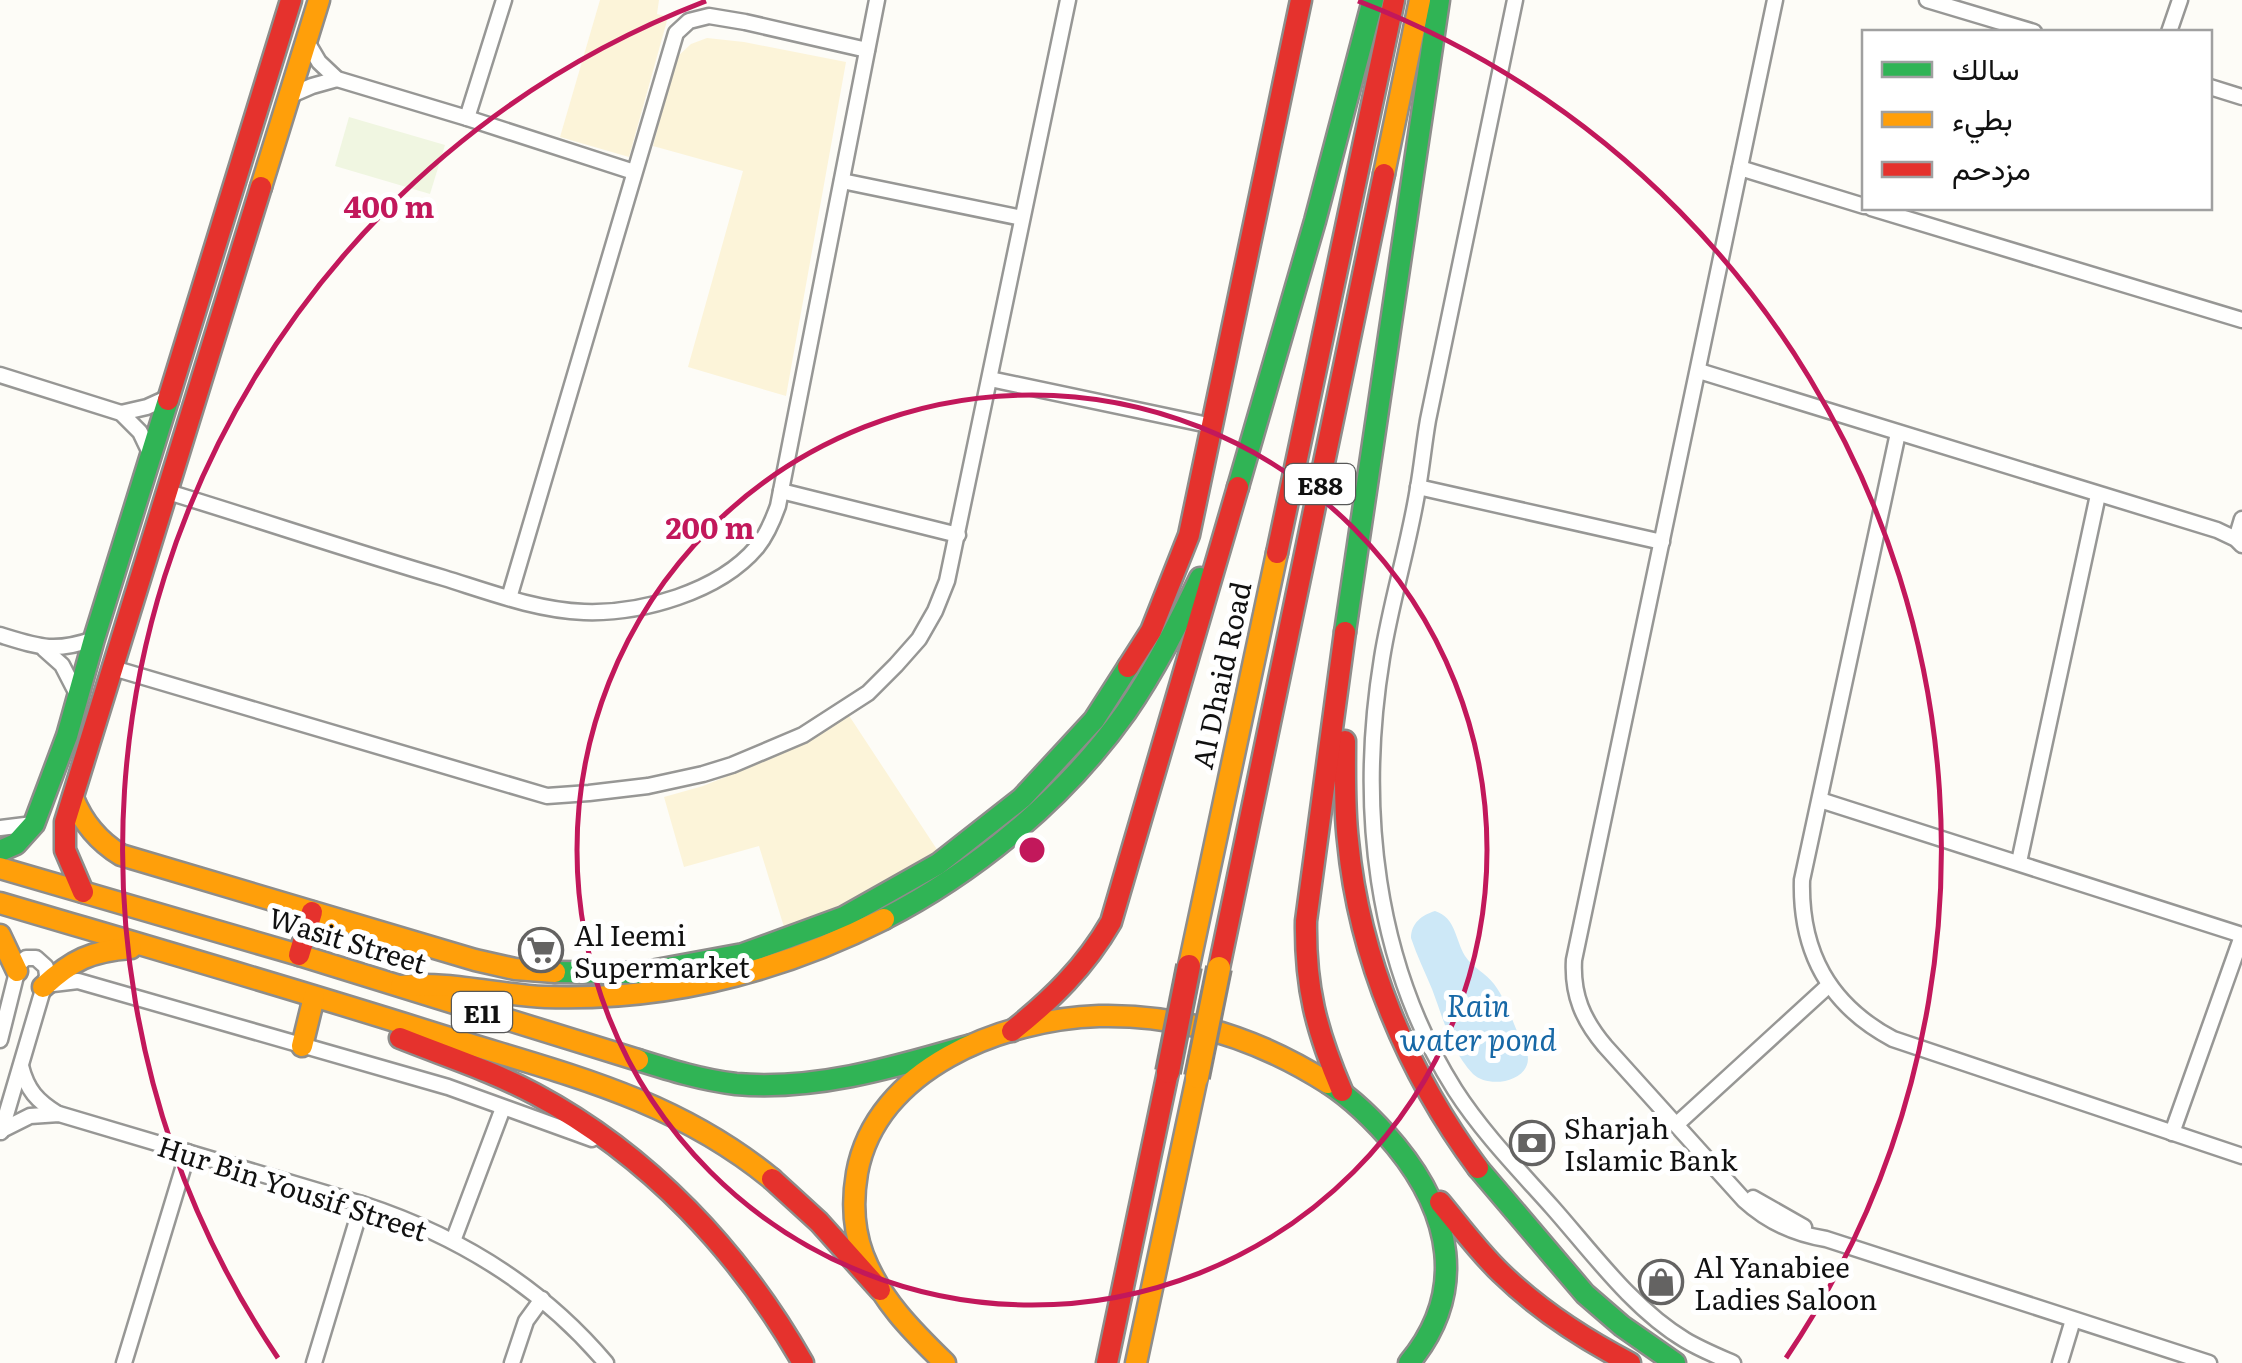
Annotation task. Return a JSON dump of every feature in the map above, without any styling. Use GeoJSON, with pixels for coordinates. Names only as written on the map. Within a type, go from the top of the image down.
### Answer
{"type":"FeatureCollection","features":[{"type":"Feature","properties":{"kind":"main road"},"geometry":{"type":"LineString","coordinates":[[0,851],[16,844],[34,824],[60,755],[290,0]]}},
{"type":"Feature","properties":{"kind":"main road"},"geometry":{"type":"LineString","coordinates":[[82,892],[63,847],[65,822],[319,0]]}},
{"type":"Feature","properties":{"kind":"main road"},"geometry":{"type":"LineString","coordinates":[[60,755],[61,785],[74,794],[80,817],[104,846],[121,855],[494,966],[605,975],[676,968],[732,957],[814,929],[904,886],[978,836],[1022,799],[1081,736],[1126,674],[1175,581],[1213,426],[1301,0]]}},
{"type":"Feature","properties":{"kind":"main road"},"geometry":{"type":"LineString","coordinates":[[1012,1030],[1072,981],[1094,954],[1112,922],[1374,0]]}},
{"type":"Feature","properties":{"kind":"main road","name":"Al Dhaid Road"},"geometry":{"type":"LineString","coordinates":[[1107,1363],[1394,0]]}},
{"type":"Feature","properties":{"kind":"main road","name":"E88"},"geometry":{"type":"LineString","coordinates":[[1136,1363],[1420,0]]}},
{"type":"Feature","properties":{"kind":"main road"},"geometry":{"type":"LineString","coordinates":[[1342,1091],[1316,1027],[1308,992],[1304,957],[1306,921],[1439,0]]}},
{"type":"Feature","properties":{"kind":"main road"},"geometry":{"type":"LineString","coordinates":[[401,986],[428,984],[550,997],[636,994],[741,975],[792,960],[889,918],[979,860],[1033,815],[1093,753],[1152,671],[1229,520]]}},
{"type":"Feature","properties":{"kind":"main road"},"geometry":{"type":"LineString","coordinates":[[1346,631],[1346,830],[1355,894],[1370,957],[1392,1018],[1444,1119],[1491,1184],[1575,1284],[1674,1363]]}},
{"type":"Feature","properties":{"kind":"main road","name":"Wasit Street"},"geometry":{"type":"LineString","coordinates":[[0,868],[687,1075],[740,1084],[796,1084],[903,1066],[971,1045]]}},
{"type":"Feature","properties":{"kind":"main road","name":"E11"},"geometry":{"type":"LineString","coordinates":[[0,903],[360,1009],[660,1108],[702,1129],[778,1186],[846,1251],[880,1290]]}},
{"type":"Feature","properties":{"kind":"main road"},"geometry":{"type":"LineString","coordinates":[[299,955],[312,912]]}},
{"type":"Feature","properties":{"kind":"main road"},"geometry":{"type":"LineString","coordinates":[[0,935],[16,977]]}},
{"type":"Feature","properties":{"kind":"main road"},"geometry":{"type":"LineString","coordinates":[[43,988],[68,965],[90,953],[148,947]]}},
{"type":"Feature","properties":{"kind":"main road"},"geometry":{"type":"LineString","coordinates":[[302,1046],[314,997]]}},
{"type":"Feature","properties":{"kind":"main road"},"geometry":{"type":"LineString","coordinates":[[360,1009],[398,1037],[553,1104],[660,1182],[734,1259],[804,1363]]}},
{"type":"Feature","properties":{"kind":"main road"},"geometry":{"type":"LineString","coordinates":[[935,1363],[880,1290],[857,1236],[852,1208],[860,1152],[874,1123],[893,1098],[916,1076],[943,1059],[1012,1030],[1097,1016],[1146,1017],[1198,1026],[1297,1063],[1342,1091],[1373,1118],[1480,1252],[1512,1283],[1574,1332],[1630,1363]]}},
{"type":"Feature","properties":{"kind":"main road"},"geometry":{"type":"LineString","coordinates":[[1408,1363],[1433,1326],[1444,1290],[1446,1254],[1440,1217],[1424,1183]]}},
{"type":"Feature","properties":{"kind":"main road"},"geometry":{"type":"LineString","coordinates":[[911,1330],[945,1363]]}},
{"type":"Feature","properties":{"kind":"street"},"geometry":{"type":"LineString","coordinates":[[467,118],[504,0]]}},
{"type":"Feature","properties":{"kind":"street"},"geometry":{"type":"LineString","coordinates":[[168,492],[509,598],[562,610],[632,609],[677,597],[719,577],[756,548],[772,521],[781,491],[877,0]]}},
{"type":"Feature","properties":{"kind":"street"},"geometry":{"type":"LineString","coordinates":[[113,668],[547,796],[648,786],[718,770],[803,735],[868,692],[919,639],[947,581],[1068,0]]}},
{"type":"Feature","properties":{"kind":"street"},"geometry":{"type":"LineString","coordinates":[[1515,0],[1382,654],[1371,742],[1370,789],[1378,882],[1412,1004],[1439,1063],[1474,1117],[1562,1219],[1659,1322],[1683,1339],[1733,1363]]}},
{"type":"Feature","properties":{"kind":"street"},"geometry":{"type":"LineString","coordinates":[[1775,0],[1577,945],[1574,992],[1585,1020],[1605,1046],[1734,1188],[1826,1239],[2208,1363]]}},
{"type":"Feature","properties":{"kind":"street"},"geometry":{"type":"LineString","coordinates":[[1926,0],[2027,30]]}},
{"type":"Feature","properties":{"kind":"street"},"geometry":{"type":"LineString","coordinates":[[2170,30],[2180,0]]}},
{"type":"Feature","properties":{"kind":"street"},"geometry":{"type":"LineString","coordinates":[[509,598],[676,33],[689,21],[710,16],[867,50]]}},
{"type":"Feature","properties":{"kind":"street"},"geometry":{"type":"LineString","coordinates":[[306,40],[319,62],[337,80],[634,172]]}},
{"type":"Feature","properties":{"kind":"street"},"geometry":{"type":"LineString","coordinates":[[289,96],[337,80]]}},
{"type":"Feature","properties":{"kind":"street"},"geometry":{"type":"LineString","coordinates":[[2212,88],[2242,97]]}},
{"type":"Feature","properties":{"kind":"street"},"geometry":{"type":"LineString","coordinates":[[1740,168],[1862,205]]}},
{"type":"Feature","properties":{"kind":"street"},"geometry":{"type":"LineString","coordinates":[[842,181],[1022,218]]}},
{"type":"Feature","properties":{"kind":"street"},"geometry":{"type":"LineString","coordinates":[[1878,210],[2242,320]]}},
{"type":"Feature","properties":{"kind":"street"},"geometry":{"type":"LineString","coordinates":[[1699,371],[2217,530],[2239,542],[2242,519]]}},
{"type":"Feature","properties":{"kind":"street"},"geometry":{"type":"LineString","coordinates":[[0,376],[122,413],[146,408],[170,396]]}},
{"type":"Feature","properties":{"kind":"street"},"geometry":{"type":"LineString","coordinates":[[990,379],[1213,426]]}},
{"type":"Feature","properties":{"kind":"street"},"geometry":{"type":"LineString","coordinates":[[122,413],[140,432],[151,456]]}},
{"type":"Feature","properties":{"kind":"street"},"geometry":{"type":"LineString","coordinates":[[1898,433],[1802,880],[1801,902],[1810,946],[1829,985],[1858,1017],[1893,1040],[2242,1156]]}},
{"type":"Feature","properties":{"kind":"street"},"geometry":{"type":"LineString","coordinates":[[1418,488],[1662,542]]}},
{"type":"Feature","properties":{"kind":"street"},"geometry":{"type":"LineString","coordinates":[[781,491],[958,535]]}},
{"type":"Feature","properties":{"kind":"street"},"geometry":{"type":"LineString","coordinates":[[2019,862],[2098,495]]}},
{"type":"Feature","properties":{"kind":"street"},"geometry":{"type":"LineString","coordinates":[[0,636],[44,649],[94,640]]}},
{"type":"Feature","properties":{"kind":"street"},"geometry":{"type":"LineString","coordinates":[[44,649],[69,675],[78,697]]}},
{"type":"Feature","properties":{"kind":"street"},"geometry":{"type":"LineString","coordinates":[[1820,800],[2242,936],[2172,1133]]}},
{"type":"Feature","properties":{"kind":"street"},"geometry":{"type":"LineString","coordinates":[[0,828],[34,824]]}},
{"type":"Feature","properties":{"kind":"street"},"geometry":{"type":"LineString","coordinates":[[0,951],[16,977]]}},
{"type":"Feature","properties":{"kind":"street"},"geometry":{"type":"LineString","coordinates":[[0,1040],[22,960],[40,960],[47,972],[1,1132]]}},
{"type":"Feature","properties":{"kind":"street"},"geometry":{"type":"LineString","coordinates":[[43,988],[78,981],[448,1087],[610,1144]]}},
{"type":"Feature","properties":{"kind":"street"},"geometry":{"type":"LineString","coordinates":[[1677,1124],[1829,985]]}},
{"type":"Feature","properties":{"kind":"street","name":"Hur Bin Yousif Street"},"geometry":{"type":"LineString","coordinates":[[20,1066],[31,1093],[59,1114]]}},
{"type":"Feature","properties":{"kind":"street"},"geometry":{"type":"LineString","coordinates":[[453,1241],[503,1108]]}},
{"type":"Feature","properties":{"kind":"street","name":"Hur Bin Yousif Street"},"geometry":{"type":"LineString","coordinates":[[1,1132],[30,1116],[59,1114],[405,1219],[498,1266],[542,1299],[606,1363]]}},
{"type":"Feature","properties":{"kind":"street"},"geometry":{"type":"LineString","coordinates":[[124,1363],[188,1152]]}},
{"type":"Feature","properties":{"kind":"street"},"geometry":{"type":"LineString","coordinates":[[314,1363],[362,1204]]}},
{"type":"Feature","properties":{"kind":"street"},"geometry":{"type":"LineString","coordinates":[[512,1363],[526,1321],[542,1299]]}},
{"type":"Feature","properties":{"kind":"street"},"geometry":{"type":"LineString","coordinates":[[2060,1363],[2074,1320]]}},
{"type":"Feature","properties":{"kind":"sand"},"geometry":{"type":"Polygon","coordinates":[[[600,0],[659,0],[657,14],[668,17],[629,157],[560,137],[600,0]]]}},
{"type":"Feature","properties":{"kind":"sand"},"geometry":{"type":"Polygon","coordinates":[[[707,38],[846,62],[786,396],[688,367],[743,171],[653,146],[676,58],[691,44],[707,38]]]}},
{"type":"Feature","properties":{"kind":"sand"},"geometry":{"type":"Polygon","coordinates":[[[846,711],[938,851],[844,903],[784,927],[759,846],[684,867],[664,797],[764,761],[846,711]]]}},
{"type":"Feature","properties":{"kind":"green space"},"geometry":{"type":"Polygon","coordinates":[[[349,117],[445,145],[430,194],[335,166],[349,117]]]}},
{"type":"Feature","properties":{"kind":"water","name":"Rain water pond"},"geometry":{"type":"Polygon","coordinates":[[[1435,911],[1451,924],[1465,956],[1494,984],[1508,1008],[1528,1060],[1519,1075],[1511,1079],[1481,1079],[1465,1065],[1453,1045],[1411,938],[1418,920],[1435,911]]]}},
{"type":"Feature","properties":{"kind":"traffic: fast"},"geometry":{"type":"LineString","coordinates":[[1238,487],[1315,221],[1373,0]]}},
{"type":"Feature","properties":{"kind":"traffic: fast"},"geometry":{"type":"LineString","coordinates":[[1345,632],[1439,0]]}},
{"type":"Feature","properties":{"kind":"traffic: fast"},"geometry":{"type":"LineString","coordinates":[[0,851],[16,844],[34,824],[67,736],[168,400]]}},
{"type":"Feature","properties":{"kind":"traffic: fast"},"geometry":{"type":"LineString","coordinates":[[884,919],[985,855],[1076,774],[1137,696],[1200,578]]}},
{"type":"Feature","properties":{"kind":"traffic: fast"},"geometry":{"type":"LineString","coordinates":[[555,972],[640,973],[743,954],[844,917],[938,864],[1022,798],[1094,720],[1128,667]]}},
{"type":"Feature","properties":{"kind":"traffic: fast"},"geometry":{"type":"LineString","coordinates":[[638,1060],[736,1084],[796,1084],[884,1069],[971,1045]]}},
{"type":"Feature","properties":{"kind":"traffic: fast"},"geometry":{"type":"LineString","coordinates":[[1328,1083],[1364,1112],[1396,1146],[1430,1198],[1440,1225],[1445,1253],[1440,1309],[1428,1336],[1409,1363]]}},
{"type":"Feature","properties":{"kind":"traffic: fast"},"geometry":{"type":"LineString","coordinates":[[1478,1168],[1585,1294],[1675,1363]]}},
{"type":"Feature","properties":{"kind":"traffic: slow"},"geometry":{"type":"LineString","coordinates":[[261,187],[319,0]]}},
{"type":"Feature","properties":{"kind":"traffic: slow"},"geometry":{"type":"LineString","coordinates":[[1384,174],[1420,0]]}},
{"type":"Feature","properties":{"kind":"traffic: slow"},"geometry":{"type":"LineString","coordinates":[[1189,966],[1277,553]]}},
{"type":"Feature","properties":{"kind":"traffic: slow"},"geometry":{"type":"LineString","coordinates":[[73,798],[92,831],[121,855],[475,960],[555,972]]}},
{"type":"Feature","properties":{"kind":"traffic: slow"},"geometry":{"type":"LineString","coordinates":[[0,868],[638,1060]]}},
{"type":"Feature","properties":{"kind":"traffic: slow"},"geometry":{"type":"LineString","coordinates":[[0,903],[335,1002],[616,1092],[696,1128],[772,1179]]}},
{"type":"Feature","properties":{"kind":"traffic: slow"},"geometry":{"type":"LineString","coordinates":[[401,986],[437,985],[545,997],[677,988],[762,968],[884,919]]}},
{"type":"Feature","properties":{"kind":"traffic: slow"},"geometry":{"type":"LineString","coordinates":[[0,935],[17,971]]}},
{"type":"Feature","properties":{"kind":"traffic: slow"},"geometry":{"type":"LineString","coordinates":[[43,987],[83,958],[131,948]]}},
{"type":"Feature","properties":{"kind":"traffic: slow"},"geometry":{"type":"LineString","coordinates":[[1197,1077],[1219,968]]}},
{"type":"Feature","properties":{"kind":"traffic: slow"},"geometry":{"type":"LineString","coordinates":[[302,1046],[314,997]]}},
{"type":"Feature","properties":{"kind":"traffic: slow"},"geometry":{"type":"LineString","coordinates":[[945,1363],[878,1286],[863,1255],[854,1215],[857,1173],[869,1136],[889,1105],[917,1078],[949,1056],[1023,1027],[1062,1019],[1130,1016],[1219,1032],[1275,1054],[1328,1083]]}},
{"type":"Feature","properties":{"kind":"traffic: slow"},"geometry":{"type":"LineString","coordinates":[[1136,1363],[1197,1077]]}},
{"type":"Feature","properties":{"kind":"traffic: jam"},"geometry":{"type":"LineString","coordinates":[[168,400],[291,0]]}},
{"type":"Feature","properties":{"kind":"traffic: jam"},"geometry":{"type":"LineString","coordinates":[[1128,667],[1151,631],[1189,535],[1301,0]]}},
{"type":"Feature","properties":{"kind":"traffic: jam"},"geometry":{"type":"LineString","coordinates":[[1277,553],[1394,0]]}},
{"type":"Feature","properties":{"kind":"traffic: jam"},"geometry":{"type":"LineString","coordinates":[[1219,968],[1384,174]]}},
{"type":"Feature","properties":{"kind":"traffic: jam"},"geometry":{"type":"LineString","coordinates":[[83,892],[65,850],[65,822],[261,187]]}},
{"type":"Feature","properties":{"kind":"traffic: jam"},"geometry":{"type":"LineString","coordinates":[[1012,1031],[1067,981],[1111,922],[1238,487]]}},
{"type":"Feature","properties":{"kind":"traffic: jam"},"geometry":{"type":"LineString","coordinates":[[1342,1091],[1314,1008],[1306,921],[1345,632]]}},
{"type":"Feature","properties":{"kind":"traffic: jam"},"geometry":{"type":"LineString","coordinates":[[1345,741],[1348,841],[1363,928],[1376,971],[1409,1054],[1478,1168]]}},
{"type":"Feature","properties":{"kind":"traffic: jam"},"geometry":{"type":"LineString","coordinates":[[299,955],[312,912]]}},
{"type":"Feature","properties":{"kind":"traffic: jam"},"geometry":{"type":"LineString","coordinates":[[1168,1072],[1189,966]]}},
{"type":"Feature","properties":{"kind":"traffic: jam"},"geometry":{"type":"LineString","coordinates":[[400,1038],[519,1086],[616,1146],[721,1245],[803,1363]]}},
{"type":"Feature","properties":{"kind":"traffic: jam"},"geometry":{"type":"LineString","coordinates":[[1107,1363],[1168,1072]]}},
{"type":"Feature","properties":{"kind":"traffic: jam"},"geometry":{"type":"LineString","coordinates":[[772,1179],[819,1222],[880,1290]]}},
{"type":"Feature","properties":{"kind":"traffic: jam"},"geometry":{"type":"LineString","coordinates":[[1440,1202],[1516,1287],[1562,1323],[1630,1363]]}},
{"type":"Feature","properties":{"kind":"place","name":"Al Ieemi Supermarket"},"geometry":{"type":"Point","coordinates":[541,950]}},
{"type":"Feature","properties":{"kind":"place","name":"Sharjah Islamic Bank"},"geometry":{"type":"Point","coordinates":[1532,1143]}},
{"type":"Feature","properties":{"kind":"place","name":"Al Yanabiee Ladies Saloon"},"geometry":{"type":"Point","coordinates":[1661,1282]}}]}
